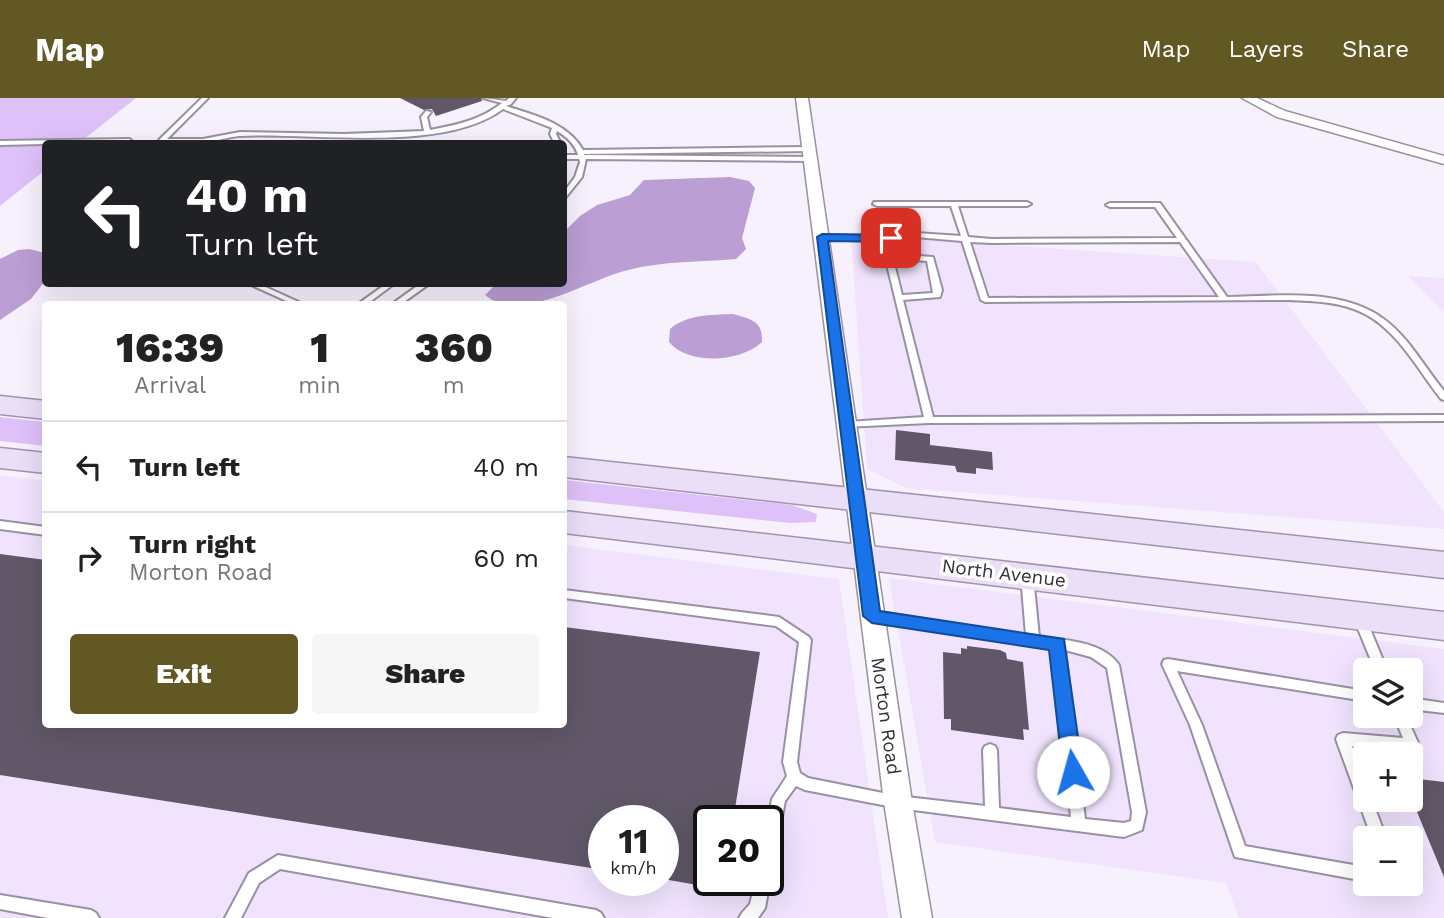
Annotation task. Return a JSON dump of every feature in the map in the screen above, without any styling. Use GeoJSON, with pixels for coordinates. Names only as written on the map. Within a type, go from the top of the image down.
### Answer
{"type":"FeatureCollection","features":[{"type":"Feature","properties":{"kind":"main road"},"geometry":{"type":"LineString","coordinates":[[0,405],[42,410]]}},
{"type":"Feature","properties":{"kind":"main road"},"geometry":{"type":"LineString","coordinates":[[0,458],[42,463]]}},
{"type":"Feature","properties":{"kind":"main road"},"geometry":{"type":"LineString","coordinates":[[567,467],[1444,565]]}},
{"type":"Feature","properties":{"kind":"main road","name":"North Avenue"},"geometry":{"type":"LineString","coordinates":[[567,522],[1444,626]]}},
{"type":"Feature","properties":{"kind":"street","name":"Morton Road"},"geometry":{"type":"LineString","coordinates":[[802,98],[898,802],[917,918]]}},
{"type":"Feature","properties":{"kind":"street"},"geometry":{"type":"LineString","coordinates":[[1248,98],[1281,114],[1444,160]]}},
{"type":"Feature","properties":{"kind":"lane"},"geometry":{"type":"LineString","coordinates":[[162,140],[205,98]]}},
{"type":"Feature","properties":{"kind":"lane"},"geometry":{"type":"LineString","coordinates":[[486,98],[508,103],[565,131],[583,155],[582,170],[567,192]]}},
{"type":"Feature","properties":{"kind":"lane"},"geometry":{"type":"LineString","coordinates":[[213,140],[237,134],[427,132],[465,125],[508,103]]}},
{"type":"Feature","properties":{"kind":"lane"},"geometry":{"type":"LineString","coordinates":[[427,132],[424,117],[428,112]]}},
{"type":"Feature","properties":{"kind":"lane"},"geometry":{"type":"LineString","coordinates":[[555,128],[553,134],[556,140]]}},
{"type":"Feature","properties":{"kind":"lane"},"geometry":{"type":"LineString","coordinates":[[0,143],[42,142]]}},
{"type":"Feature","properties":{"kind":"lane"},"geometry":{"type":"LineString","coordinates":[[567,156],[810,154]]}},
{"type":"Feature","properties":{"kind":"lane"},"geometry":{"type":"LineString","coordinates":[[877,204],[1027,204]]}},
{"type":"Feature","properties":{"kind":"lane"},"geometry":{"type":"LineString","coordinates":[[954,204],[985,300],[1314,299],[1352,306],[1382,321],[1444,397]]}},
{"type":"Feature","properties":{"kind":"lane"},"geometry":{"type":"LineString","coordinates":[[1110,205],[1157,205],[1225,299]]}},
{"type":"Feature","properties":{"kind":"lane"},"geometry":{"type":"LineString","coordinates":[[822,237],[930,241],[939,237],[1182,240]]}},
{"type":"Feature","properties":{"kind":"lane"},"geometry":{"type":"LineString","coordinates":[[888,238],[889,256],[929,420]]}},
{"type":"Feature","properties":{"kind":"lane"},"geometry":{"type":"LineString","coordinates":[[889,256],[930,259],[938,290],[937,295],[928,297],[899,298]]}},
{"type":"Feature","properties":{"kind":"lane"},"geometry":{"type":"LineString","coordinates":[[260,287],[292,301]]}},
{"type":"Feature","properties":{"kind":"lane"},"geometry":{"type":"LineString","coordinates":[[366,301],[386,287]]}},
{"type":"Feature","properties":{"kind":"lane"},"geometry":{"type":"LineString","coordinates":[[400,301],[421,287]]}},
{"type":"Feature","properties":{"kind":"lane"},"geometry":{"type":"LineString","coordinates":[[847,425],[929,420],[1444,418]]}},
{"type":"Feature","properties":{"kind":"lane"},"geometry":{"type":"LineString","coordinates":[[0,525],[42,530]]}},
{"type":"Feature","properties":{"kind":"lane"},"geometry":{"type":"LineString","coordinates":[[1027,576],[1033,641]]}},
{"type":"Feature","properties":{"kind":"lane"},"geometry":{"type":"LineString","coordinates":[[567,594],[779,622],[806,640],[790,762],[794,777],[778,805]]}},
{"type":"Feature","properties":{"kind":"lane"},"geometry":{"type":"LineString","coordinates":[[794,777],[823,790],[898,802],[1125,830],[1137,825],[1139,811],[1113,665],[1100,654],[1058,644],[872,616]]}},
{"type":"Feature","properties":{"kind":"lane"},"geometry":{"type":"LineString","coordinates":[[1359,616],[1376,658]]}},
{"type":"Feature","properties":{"kind":"lane"},"geometry":{"type":"LineString","coordinates":[[1058,644],[1079,824]]}},
{"type":"Feature","properties":{"kind":"lane"},"geometry":{"type":"LineString","coordinates":[[1353,694],[1168,664],[1196,725],[1240,852],[1353,872]]}},
{"type":"Feature","properties":{"kind":"lane"},"geometry":{"type":"LineString","coordinates":[[1423,705],[1444,708]]}},
{"type":"Feature","properties":{"kind":"lane"},"geometry":{"type":"LineString","coordinates":[[1353,767],[1343,739],[1378,742]]}},
{"type":"Feature","properties":{"kind":"lane"},"geometry":{"type":"LineString","coordinates":[[990,750],[992,813]]}},
{"type":"Feature","properties":{"kind":"lane"},"geometry":{"type":"LineString","coordinates":[[233,918],[254,878],[278,862],[596,918]]}},
{"type":"Feature","properties":{"kind":"lane"},"geometry":{"type":"LineString","coordinates":[[747,918],[757,908],[760,896]]}},
{"type":"Feature","properties":{"kind":"lane"},"geometry":{"type":"LineString","coordinates":[[0,902],[92,918]]}},
{"type":"Feature","properties":{"kind":"shaded area"},"geometry":{"type":"Polygon","coordinates":[[[0,98],[136,98],[83,140],[42,140],[42,172],[0,206],[0,98]]]}},
{"type":"Feature","properties":{"kind":"shaded area"},"geometry":{"type":"Polygon","coordinates":[[[730,177],[749,181],[755,188],[742,238],[746,249],[736,259],[668,263],[628,270],[542,301],[496,301],[485,295],[493,287],[567,287],[567,229],[597,205],[630,195],[644,180],[730,177]]]}},
{"type":"Feature","properties":{"kind":"shaded area"},"geometry":{"type":"Polygon","coordinates":[[[851,235],[1256,262],[1444,512],[1444,529],[906,488],[867,469],[851,235]]]}},
{"type":"Feature","properties":{"kind":"shaded area"},"geometry":{"type":"Polygon","coordinates":[[[18,250],[42,252],[42,285],[31,299],[0,320],[0,259],[18,250]]]}},
{"type":"Feature","properties":{"kind":"shaded area"},"geometry":{"type":"Polygon","coordinates":[[[1408,276],[1444,278],[1444,313],[1408,276]]]}},
{"type":"Feature","properties":{"kind":"shaded area"},"geometry":{"type":"Polygon","coordinates":[[[733,314],[758,325],[762,342],[753,349],[729,357],[702,358],[678,350],[669,342],[670,329],[684,320],[733,314]]]}},
{"type":"Feature","properties":{"kind":"shaded area"},"geometry":{"type":"Polygon","coordinates":[[[0,417],[42,422],[42,446],[0,441],[0,417]]]}},
{"type":"Feature","properties":{"kind":"shaded area"},"geometry":{"type":"Polygon","coordinates":[[[0,475],[42,481],[42,728],[567,728],[567,545],[839,579],[888,918],[0,918],[0,475]]]}},
{"type":"Feature","properties":{"kind":"shaded area"},"geometry":{"type":"Polygon","coordinates":[[[567,480],[792,505],[817,514],[816,522],[790,523],[567,499],[567,480]]]}},
{"type":"Feature","properties":{"kind":"shaded area"},"geometry":{"type":"Polygon","coordinates":[[[889,578],[1444,649],[1444,918],[1239,918],[1226,883],[935,842],[889,578]]]}},
{"type":"Feature","properties":{"kind":"building"},"geometry":{"type":"Polygon","coordinates":[[[400,98],[481,98],[482,101],[436,116],[432,109],[424,110],[400,98]]]}},
{"type":"Feature","properties":{"kind":"building"},"geometry":{"type":"Polygon","coordinates":[[[896,430],[930,434],[930,445],[992,452],[993,470],[976,468],[976,474],[957,472],[955,466],[895,460],[896,430]]]}},
{"type":"Feature","properties":{"kind":"building"},"geometry":{"type":"Polygon","coordinates":[[[0,554],[42,559],[42,728],[567,728],[567,627],[760,652],[736,805],[693,805],[693,884],[679,882],[679,805],[588,805],[588,867],[0,775],[0,554]]]}},
{"type":"Feature","properties":{"kind":"building"},"geometry":{"type":"Polygon","coordinates":[[[967,646],[1000,650],[1006,653],[1007,659],[1023,662],[1029,730],[1023,729],[1024,740],[951,730],[951,719],[944,719],[943,652],[961,654],[961,648],[967,649],[967,646]]]}},
{"type":"Feature","properties":{"kind":"building"},"geometry":{"type":"Polygon","coordinates":[[[1423,780],[1444,782],[1444,877],[1423,826],[1417,812],[1423,812],[1423,780]]]}},
{"type":"Feature","properties":{"kind":"route"},"geometry":{"type":"LineString","coordinates":[[891,238],[822,237],[872,616],[1058,644],[1073,772]]}}]}
